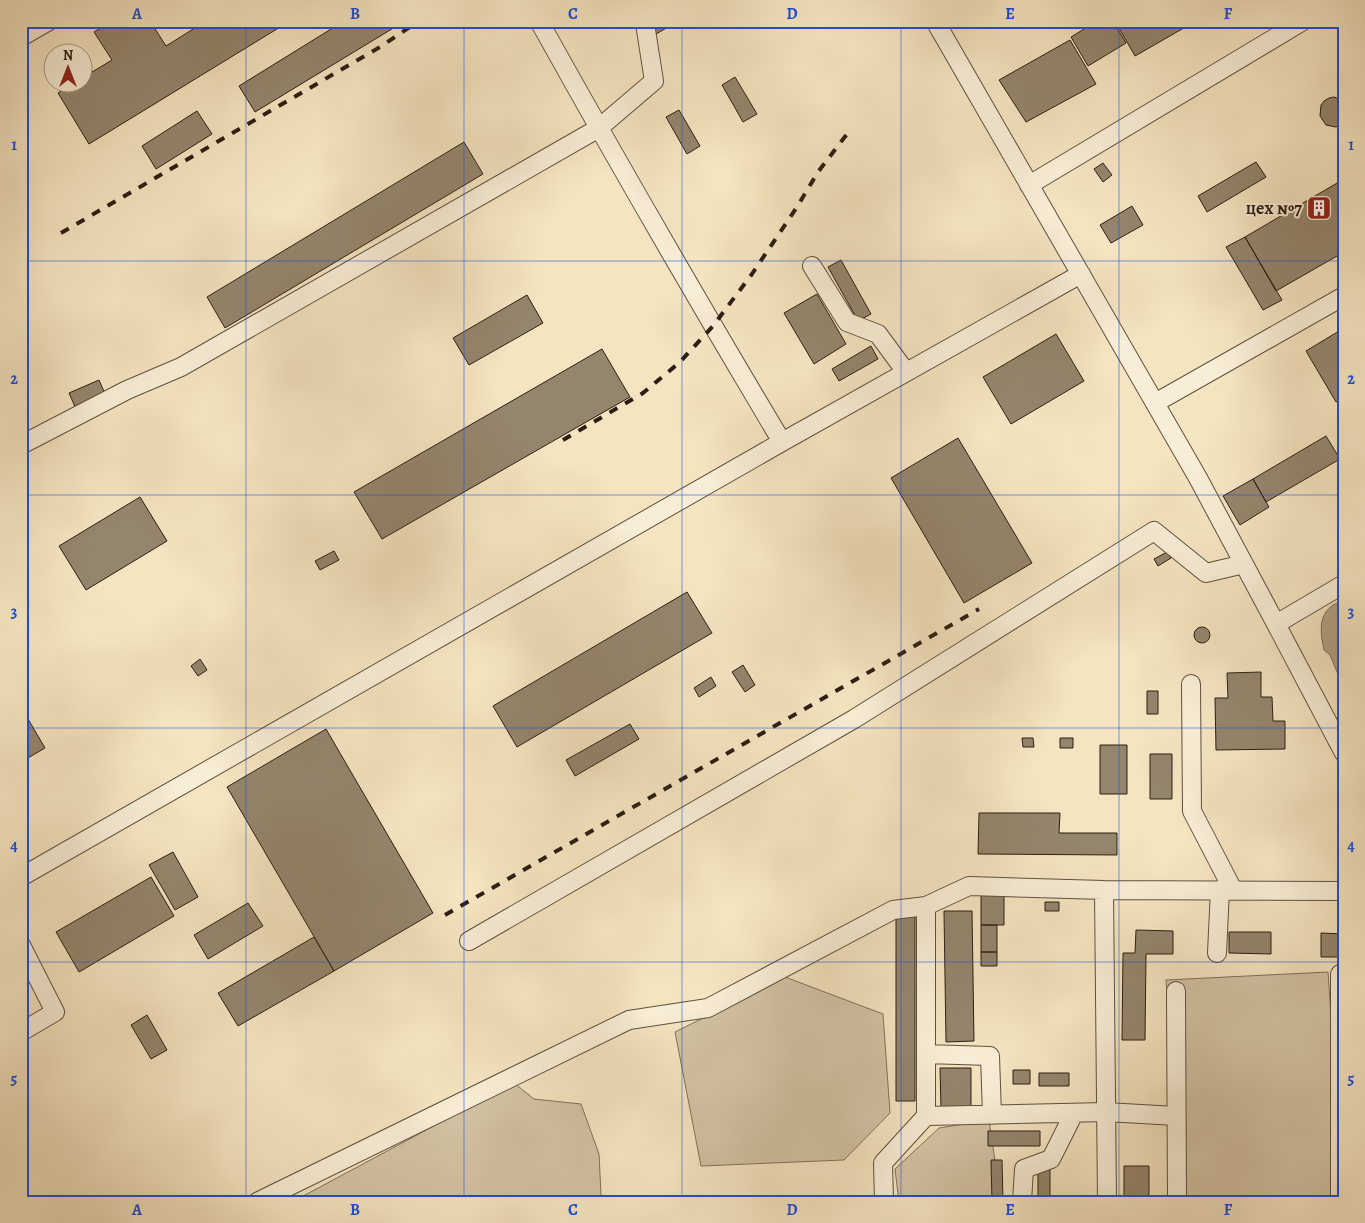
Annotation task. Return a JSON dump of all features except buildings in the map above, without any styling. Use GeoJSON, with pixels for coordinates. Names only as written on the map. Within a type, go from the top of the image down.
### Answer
{"type":"FeatureCollection","features":[{"type":"Feature","properties":{"kind":"street"},"geometry":{"type":"LineString","coordinates":[[21,37],[49,21]]}},
{"type":"Feature","properties":{"kind":"street"},"geometry":{"type":"LineString","coordinates":[[539,21],[713,326],[782,442]]}},
{"type":"Feature","properties":{"kind":"street"},"geometry":{"type":"LineString","coordinates":[[935,21],[1198,478],[1344,752]]}},
{"type":"Feature","properties":{"kind":"street"},"geometry":{"type":"LineString","coordinates":[[1029,184],[1303,21]]}},
{"type":"Feature","properties":{"kind":"street"},"geometry":{"type":"LineString","coordinates":[[21,445],[127,390],[181,367],[599,128],[654,81],[646,30]]}},
{"type":"Feature","properties":{"kind":"street"},"geometry":{"type":"LineString","coordinates":[[812,266],[847,322],[878,334],[906,372]]}},
{"type":"Feature","properties":{"kind":"street"},"geometry":{"type":"LineString","coordinates":[[21,877],[1080,274]]}},
{"type":"Feature","properties":{"kind":"street"},"geometry":{"type":"LineString","coordinates":[[1155,404],[1344,296]]}},
{"type":"Feature","properties":{"kind":"street"},"geometry":{"type":"LineString","coordinates":[[469,941],[854,718],[1154,531],[1206,573],[1244,564]]}},
{"type":"Feature","properties":{"kind":"street"},"geometry":{"type":"LineString","coordinates":[[1276,624],[1344,584]]}},
{"type":"Feature","properties":{"kind":"street"},"geometry":{"type":"LineString","coordinates":[[1191,684],[1192,811],[1226,890],[1217,954]]}},
{"type":"Feature","properties":{"kind":"street"},"geometry":{"type":"LineString","coordinates":[[256,1202],[629,1020],[708,1008],[893,910],[926,906],[969,886],[1104,890],[1344,891]]}},
{"type":"Feature","properties":{"kind":"street"},"geometry":{"type":"LineString","coordinates":[[1104,890],[1107,1202]]}},
{"type":"Feature","properties":{"kind":"street"},"geometry":{"type":"LineString","coordinates":[[884,1202],[883,1163],[926,1116],[926,906]]}},
{"type":"Feature","properties":{"kind":"street"},"geometry":{"type":"LineString","coordinates":[[21,945],[55,1012],[21,1032]]}},
{"type":"Feature","properties":{"kind":"street"},"geometry":{"type":"LineString","coordinates":[[1340,974],[1342,1104],[1340,1202]]}},
{"type":"Feature","properties":{"kind":"street"},"geometry":{"type":"LineString","coordinates":[[1176,991],[1177,1202]]}},
{"type":"Feature","properties":{"kind":"street"},"geometry":{"type":"LineString","coordinates":[[926,1054],[990,1056],[992,1115]]}},
{"type":"Feature","properties":{"kind":"street"},"geometry":{"type":"LineString","coordinates":[[926,1116],[1106,1112],[1176,1116]]}},
{"type":"Feature","properties":{"kind":"street"},"geometry":{"type":"LineString","coordinates":[[1022,1202],[1024,1169],[1051,1158],[1074,1113]]}},
{"type":"Feature","properties":{"kind":"shaded area"},"geometry":{"type":"Polygon","coordinates":[[[1344,600],[1344,685],[1330,655],[1324,650],[1321,626],[1328,609],[1344,600]]]}},
{"type":"Feature","properties":{"kind":"shaded area"},"geometry":{"type":"Polygon","coordinates":[[[1328,972],[1344,1202],[1181,1202],[1166,980],[1328,972]]]}},
{"type":"Feature","properties":{"kind":"shaded area"},"geometry":{"type":"Polygon","coordinates":[[[785,977],[883,1014],[890,1113],[844,1160],[701,1166],[675,1032],[785,977]]]}},
{"type":"Feature","properties":{"kind":"shaded area"},"geometry":{"type":"Polygon","coordinates":[[[514,1083],[534,1099],[581,1104],[599,1154],[601,1195],[606,1202],[292,1202],[514,1083]]]}},
{"type":"Feature","properties":{"kind":"shaded area"},"geometry":{"type":"Polygon","coordinates":[[[989,1120],[1001,1202],[899,1202],[895,1169],[939,1128],[989,1120]]]}},
{"type":"Feature","properties":{"kind":"railway"},"geometry":{"type":"LineString","coordinates":[[61,233],[380,47],[419,21]]}},
{"type":"Feature","properties":{"kind":"railway"},"geometry":{"type":"LineString","coordinates":[[563,440],[643,393],[680,362],[713,326],[752,274],[818,172],[847,134]]}},
{"type":"Feature","properties":{"kind":"railway"},"geometry":{"type":"LineString","coordinates":[[445,915],[979,609]]}},
{"type":"Feature","properties":{"kind":"place","name":"цех №7"},"geometry":{"type":"Point","coordinates":[1319,208]}}]}
